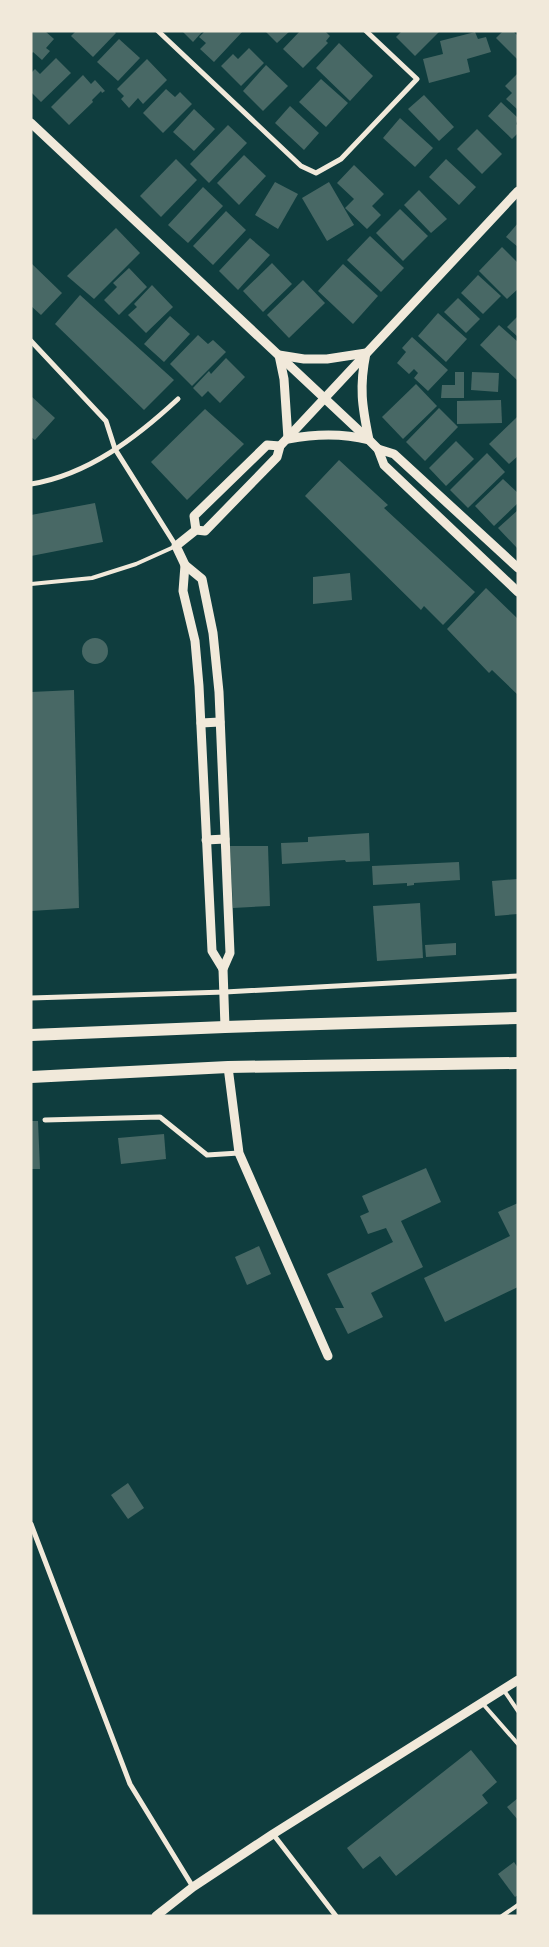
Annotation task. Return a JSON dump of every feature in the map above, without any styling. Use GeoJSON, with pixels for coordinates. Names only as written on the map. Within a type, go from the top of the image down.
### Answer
{"type":"FeatureCollection","features":[{"type":"Feature","properties":{"kind":"main road"},"geometry":{"type":"LineString","coordinates":[[31,1035],[518,1018]]}},
{"type":"Feature","properties":{"kind":"main road"},"geometry":{"type":"LineString","coordinates":[[31,1077],[228,1066],[518,1063]]}},
{"type":"Feature","properties":{"kind":"street"},"geometry":{"type":"LineString","coordinates":[[158,31],[301,166],[316,173],[341,159],[417,78],[366,31]]}},
{"type":"Feature","properties":{"kind":"street"},"geometry":{"type":"LineString","coordinates":[[31,123],[369,440],[378,450],[384,465],[518,592]]}},
{"type":"Feature","properties":{"kind":"street"},"geometry":{"type":"LineString","coordinates":[[176,546],[196,530],[205,531],[260,476],[277,457],[280,446],[518,191]]}},
{"type":"Feature","properties":{"kind":"street"},"geometry":{"type":"LineString","coordinates":[[32,344],[106,421],[116,449],[176,546],[185,565],[202,580],[213,633],[220,722],[230,953],[223,969]]}},
{"type":"Feature","properties":{"kind":"street"},"geometry":{"type":"LineString","coordinates":[[279,355],[304,359],[327,359],[366,353]]}},
{"type":"Feature","properties":{"kind":"street"},"geometry":{"type":"LineString","coordinates":[[366,353],[361,376],[361,402],[369,440]]}},
{"type":"Feature","properties":{"kind":"street"},"geometry":{"type":"LineString","coordinates":[[279,355],[284,380],[288,439]]}},
{"type":"Feature","properties":{"kind":"street"},"geometry":{"type":"LineString","coordinates":[[31,484],[75,472],[116,449],[145,429],[178,399]]}},
{"type":"Feature","properties":{"kind":"street"},"geometry":{"type":"LineString","coordinates":[[288,439],[314,435],[354,436],[369,440]]}},
{"type":"Feature","properties":{"kind":"street"},"geometry":{"type":"LineString","coordinates":[[196,530],[194,516],[267,445],[280,446]]}},
{"type":"Feature","properties":{"kind":"street"},"geometry":{"type":"LineString","coordinates":[[378,450],[394,454],[518,568]]}},
{"type":"Feature","properties":{"kind":"street"},"geometry":{"type":"LineString","coordinates":[[248,464],[260,476]]}},
{"type":"Feature","properties":{"kind":"street"},"geometry":{"type":"LineString","coordinates":[[185,565],[183,591],[195,641],[201,723],[212,951],[223,969],[225,1027]]}},
{"type":"Feature","properties":{"kind":"street"},"geometry":{"type":"LineString","coordinates":[[201,723],[220,722]]}},
{"type":"Feature","properties":{"kind":"street"},"geometry":{"type":"LineString","coordinates":[[206,840],[225,838]]}},
{"type":"Feature","properties":{"kind":"street"},"geometry":{"type":"LineString","coordinates":[[210,903],[228,902]]}},
{"type":"Feature","properties":{"kind":"street"},"geometry":{"type":"LineString","coordinates":[[31,998],[225,992],[518,976]]}},
{"type":"Feature","properties":{"kind":"street"},"geometry":{"type":"LineString","coordinates":[[228,1066],[239,1153],[328,1356]]}},
{"type":"Feature","properties":{"kind":"street"},"geometry":{"type":"LineString","coordinates":[[45,1120],[160,1117],[208,1155],[239,1153]]}},
{"type":"Feature","properties":{"kind":"street"},"geometry":{"type":"LineString","coordinates":[[31,1524],[130,1784],[193,1887]]}},
{"type":"Feature","properties":{"kind":"street"},"geometry":{"type":"LineString","coordinates":[[156,1916],[193,1887],[273,1834],[518,1680]]}},
{"type":"Feature","properties":{"kind":"street"},"geometry":{"type":"LineString","coordinates":[[273,1834],[336,1916]]}},
{"type":"Feature","properties":{"kind":"lane"},"geometry":{"type":"LineString","coordinates":[[31,584],[92,578],[136,564],[176,546]]}},
{"type":"Feature","properties":{"kind":"lane"},"geometry":{"type":"LineString","coordinates":[[503,1689],[518,1711]]}},
{"type":"Feature","properties":{"kind":"lane"},"geometry":{"type":"LineString","coordinates":[[482,1702],[518,1744]]}},
{"type":"Feature","properties":{"kind":"lane"},"geometry":{"type":"LineString","coordinates":[[502,1916],[518,1905]]}},
{"type":"Feature","properties":{"kind":"building"},"geometry":{"type":"Polygon","coordinates":[[[31,31],[45,31],[54,39],[46,48],[50,51],[42,60],[33,52],[31,54],[31,31]]]}},
{"type":"Feature","properties":{"kind":"building"},"geometry":{"type":"Polygon","coordinates":[[[76,31],[114,31],[116,33],[93,57],[71,36],[76,31]]]}},
{"type":"Feature","properties":{"kind":"building"},"geometry":{"type":"Polygon","coordinates":[[[182,31],[203,31],[193,42],[182,31]]]}},
{"type":"Feature","properties":{"kind":"building"},"geometry":{"type":"Polygon","coordinates":[[[205,31],[243,31],[214,62],[200,49],[206,43],[199,37],[205,31]]]}},
{"type":"Feature","properties":{"kind":"building"},"geometry":{"type":"Polygon","coordinates":[[[265,31],[290,31],[277,43],[265,31]]]}},
{"type":"Feature","properties":{"kind":"building"},"geometry":{"type":"Polygon","coordinates":[[[300,31],[325,31],[330,36],[326,41],[328,43],[303,68],[283,49],[300,31]]]}},
{"type":"Feature","properties":{"kind":"building"},"geometry":{"type":"Polygon","coordinates":[[[402,31],[440,31],[415,56],[396,37],[402,31]]]}},
{"type":"Feature","properties":{"kind":"building"},"geometry":{"type":"Polygon","coordinates":[[[503,31],[513,31],[518,36],[518,60],[496,38],[503,31]]]}},
{"type":"Feature","properties":{"kind":"building"},"geometry":{"type":"Polygon","coordinates":[[[475,32],[478,39],[486,37],[491,52],[467,59],[470,72],[429,83],[423,59],[443,54],[440,41],[475,32]]]}},
{"type":"Feature","properties":{"kind":"building"},"geometry":{"type":"Polygon","coordinates":[[[119,39],[140,58],[118,81],[97,62],[119,39]]]}},
{"type":"Feature","properties":{"kind":"building"},"geometry":{"type":"Polygon","coordinates":[[[339,43],[373,76],[350,101],[316,68],[339,43]]]}},
{"type":"Feature","properties":{"kind":"building"},"geometry":{"type":"Polygon","coordinates":[[[249,48],[264,63],[241,86],[221,66],[233,54],[238,59],[249,48]]]}},
{"type":"Feature","properties":{"kind":"building"},"geometry":{"type":"Polygon","coordinates":[[[56,58],[71,73],[41,102],[31,92],[31,73],[35,69],[40,74],[56,58]]]}},
{"type":"Feature","properties":{"kind":"building"},"geometry":{"type":"Polygon","coordinates":[[[147,59],[167,80],[143,104],[138,98],[129,108],[121,99],[124,96],[117,89],[147,59]]]}},
{"type":"Feature","properties":{"kind":"building"},"geometry":{"type":"Polygon","coordinates":[[[266,65],[288,86],[263,111],[243,91],[266,65]]]}},
{"type":"Feature","properties":{"kind":"building"},"geometry":{"type":"Polygon","coordinates":[[[518,73],[518,110],[506,99],[512,93],[505,86],[518,73]]]}},
{"type":"Feature","properties":{"kind":"building"},"geometry":{"type":"Polygon","coordinates":[[[83,75],[91,84],[95,80],[105,91],[102,93],[101,91],[92,100],[93,102],[69,125],[51,107],[83,75]]]}},
{"type":"Feature","properties":{"kind":"building"},"geometry":{"type":"Polygon","coordinates":[[[321,79],[348,103],[326,127],[299,102],[321,79]]]}},
{"type":"Feature","properties":{"kind":"building"},"geometry":{"type":"Polygon","coordinates":[[[166,89],[175,97],[180,92],[192,104],[163,133],[143,113],[166,89]]]}},
{"type":"Feature","properties":{"kind":"building"},"geometry":{"type":"Polygon","coordinates":[[[424,95],[454,127],[439,141],[408,109],[424,95]]]}},
{"type":"Feature","properties":{"kind":"building"},"geometry":{"type":"Polygon","coordinates":[[[501,102],[518,118],[516,124],[518,126],[518,133],[512,139],[488,116],[501,102]]]}},
{"type":"Feature","properties":{"kind":"building"},"geometry":{"type":"Polygon","coordinates":[[[290,106],[319,133],[304,150],[275,123],[290,106]]]}},
{"type":"Feature","properties":{"kind":"building"},"geometry":{"type":"Polygon","coordinates":[[[194,109],[215,129],[194,151],[173,132],[194,109]]]}},
{"type":"Feature","properties":{"kind":"building"},"geometry":{"type":"Polygon","coordinates":[[[400,118],[433,148],[415,167],[383,138],[400,118]]]}},
{"type":"Feature","properties":{"kind":"building"},"geometry":{"type":"Polygon","coordinates":[[[228,125],[247,143],[209,183],[190,164],[228,125]]]}},
{"type":"Feature","properties":{"kind":"building"},"geometry":{"type":"Polygon","coordinates":[[[477,129],[502,154],[482,174],[457,149],[477,129]]]}},
{"type":"Feature","properties":{"kind":"building"},"geometry":{"type":"Polygon","coordinates":[[[244,155],[266,176],[239,205],[217,183],[244,155]]]}},
{"type":"Feature","properties":{"kind":"building"},"geometry":{"type":"Polygon","coordinates":[[[176,159],[197,180],[161,217],[140,196],[176,159]]]}},
{"type":"Feature","properties":{"kind":"building"},"geometry":{"type":"Polygon","coordinates":[[[446,159],[476,187],[459,205],[429,177],[446,159]]]}},
{"type":"Feature","properties":{"kind":"building"},"geometry":{"type":"Polygon","coordinates":[[[354,165],[384,194],[372,206],[381,215],[367,229],[345,208],[354,199],[337,183],[354,165]]]}},
{"type":"Feature","properties":{"kind":"building"},"geometry":{"type":"Polygon","coordinates":[[[275,182],[298,194],[278,229],[255,215],[275,182]]]}},
{"type":"Feature","properties":{"kind":"building"},"geometry":{"type":"Polygon","coordinates":[[[329,182],[354,225],[327,241],[302,198],[329,182]]]}},
{"type":"Feature","properties":{"kind":"building"},"geometry":{"type":"Polygon","coordinates":[[[203,187],[223,206],[188,243],[168,225],[203,187]]]}},
{"type":"Feature","properties":{"kind":"building"},"geometry":{"type":"Polygon","coordinates":[[[419,190],[447,219],[431,233],[404,205],[419,190]]]}},
{"type":"Feature","properties":{"kind":"building"},"geometry":{"type":"Polygon","coordinates":[[[400,209],[428,236],[403,261],[376,233],[400,209]]]}},
{"type":"Feature","properties":{"kind":"building"},"geometry":{"type":"Polygon","coordinates":[[[226,211],[246,230],[213,265],[193,246],[226,211]]]}},
{"type":"Feature","properties":{"kind":"building"},"geometry":{"type":"Polygon","coordinates":[[[518,223],[518,247],[506,237],[518,223]]]}},
{"type":"Feature","properties":{"kind":"building"},"geometry":{"type":"Polygon","coordinates":[[[116,228],[140,253],[94,299],[67,276],[116,228]]]}},
{"type":"Feature","properties":{"kind":"building"},"geometry":{"type":"Polygon","coordinates":[[[370,236],[404,268],[381,292],[347,260],[370,236]]]}},
{"type":"Feature","properties":{"kind":"building"},"geometry":{"type":"Polygon","coordinates":[[[250,238],[270,255],[238,290],[219,271],[250,238]]]}},
{"type":"Feature","properties":{"kind":"building"},"geometry":{"type":"Polygon","coordinates":[[[502,247],[518,263],[518,289],[507,299],[479,271],[502,247]]]}},
{"type":"Feature","properties":{"kind":"building"},"geometry":{"type":"Polygon","coordinates":[[[31,263],[62,293],[41,315],[31,306],[31,263]]]}},
{"type":"Feature","properties":{"kind":"building"},"geometry":{"type":"Polygon","coordinates":[[[272,263],[292,284],[263,312],[243,291],[272,263]]]}},
{"type":"Feature","properties":{"kind":"building"},"geometry":{"type":"Polygon","coordinates":[[[343,264],[378,296],[353,324],[318,291],[343,264]]]}},
{"type":"Feature","properties":{"kind":"building"},"geometry":{"type":"Polygon","coordinates":[[[129,268],[147,287],[119,315],[104,300],[117,287],[113,283],[129,268]]]}},
{"type":"Feature","properties":{"kind":"building"},"geometry":{"type":"Polygon","coordinates":[[[478,275],[501,296],[483,314],[461,293],[478,275]]]}},
{"type":"Feature","properties":{"kind":"building"},"geometry":{"type":"Polygon","coordinates":[[[303,280],[325,303],[289,338],[267,315],[303,280]]]}},
{"type":"Feature","properties":{"kind":"building"},"geometry":{"type":"Polygon","coordinates":[[[152,285],[173,307],[146,333],[128,315],[137,307],[134,304],[152,285]]]}},
{"type":"Feature","properties":{"kind":"building"},"geometry":{"type":"Polygon","coordinates":[[[80,295],[174,380],[144,410],[55,324],[80,295]]]}},
{"type":"Feature","properties":{"kind":"building"},"geometry":{"type":"Polygon","coordinates":[[[458,298],[480,319],[466,333],[444,312],[458,298]]]}},
{"type":"Feature","properties":{"kind":"building"},"geometry":{"type":"Polygon","coordinates":[[[438,313],[467,339],[446,362],[418,336],[438,313]]]}},
{"type":"Feature","properties":{"kind":"building"},"geometry":{"type":"Polygon","coordinates":[[[170,316],[190,334],[164,362],[144,344],[170,316]]]}},
{"type":"Feature","properties":{"kind":"building"},"geometry":{"type":"Polygon","coordinates":[[[518,316],[518,337],[507,327],[518,316]]]}},
{"type":"Feature","properties":{"kind":"building"},"geometry":{"type":"Polygon","coordinates":[[[499,325],[518,342],[518,381],[480,345],[499,325]]]}},
{"type":"Feature","properties":{"kind":"building"},"geometry":{"type":"Polygon","coordinates":[[[198,335],[208,344],[213,340],[226,352],[192,386],[170,364],[198,335]]]}},
{"type":"Feature","properties":{"kind":"building"},"geometry":{"type":"Polygon","coordinates":[[[412,337],[448,370],[428,391],[414,378],[418,373],[414,369],[409,374],[397,363],[406,352],[402,348],[412,337]]]}},
{"type":"Feature","properties":{"kind":"building"},"geometry":{"type":"Polygon","coordinates":[[[226,358],[245,377],[220,403],[208,391],[202,397],[193,388],[209,371],[211,374],[226,358]]]}},
{"type":"Feature","properties":{"kind":"building"},"geometry":{"type":"Polygon","coordinates":[[[455,372],[464,372],[464,398],[441,398],[442,385],[455,385],[455,372]]]}},
{"type":"Feature","properties":{"kind":"building"},"geometry":{"type":"Polygon","coordinates":[[[472,372],[499,373],[498,392],[471,390],[472,372]]]}},
{"type":"Feature","properties":{"kind":"building"},"geometry":{"type":"Polygon","coordinates":[[[416,384],[437,406],[403,439],[382,417],[416,384]]]}},
{"type":"Feature","properties":{"kind":"building"},"geometry":{"type":"Polygon","coordinates":[[[31,396],[55,418],[35,440],[31,437],[31,396]]]}},
{"type":"Feature","properties":{"kind":"building"},"geometry":{"type":"Polygon","coordinates":[[[501,400],[502,423],[457,424],[457,401],[501,400]]]}},
{"type":"Feature","properties":{"kind":"building"},"geometry":{"type":"Polygon","coordinates":[[[439,408],[458,427],[425,461],[406,442],[439,408]]]}},
{"type":"Feature","properties":{"kind":"building"},"geometry":{"type":"Polygon","coordinates":[[[205,409],[244,444],[187,500],[151,462],[205,409]]]}},
{"type":"Feature","properties":{"kind":"building"},"geometry":{"type":"Polygon","coordinates":[[[517,417],[518,456],[509,464],[489,444],[517,417]]]}},
{"type":"Feature","properties":{"kind":"building"},"geometry":{"type":"Polygon","coordinates":[[[456,441],[474,459],[446,486],[429,468],[456,441]]]}},
{"type":"Feature","properties":{"kind":"building"},"geometry":{"type":"Polygon","coordinates":[[[487,453],[505,472],[468,508],[450,490],[487,453]]]}},
{"type":"Feature","properties":{"kind":"building"},"geometry":{"type":"Polygon","coordinates":[[[339,460],[388,505],[384,508],[475,592],[443,625],[424,606],[421,610],[305,496],[339,460]]]}},
{"type":"Feature","properties":{"kind":"building"},"geometry":{"type":"Polygon","coordinates":[[[503,479],[518,493],[518,503],[494,526],[475,506],[503,479]]]}},
{"type":"Feature","properties":{"kind":"building"},"geometry":{"type":"Polygon","coordinates":[[[95,503],[103,542],[31,556],[31,515],[95,503]]]}},
{"type":"Feature","properties":{"kind":"building"},"geometry":{"type":"Polygon","coordinates":[[[518,510],[518,546],[517,548],[498,528],[518,510]]]}},
{"type":"Feature","properties":{"kind":"building"},"geometry":{"type":"Polygon","coordinates":[[[350,573],[352,600],[313,604],[313,577],[350,573]]]}},
{"type":"Feature","properties":{"kind":"building"},"geometry":{"type":"Polygon","coordinates":[[[486,588],[518,619],[518,695],[492,670],[489,673],[447,629],[486,588]]]}},
{"type":"Feature","properties":{"kind":"building"},"geometry":{"type":"Polygon","coordinates":[[[95,638],[104,642],[108,651],[104,660],[95,664],[86,660],[82,651],[86,642],[95,638]]]}},
{"type":"Feature","properties":{"kind":"building"},"geometry":{"type":"Polygon","coordinates":[[[74,690],[79,908],[31,911],[31,692],[74,690]]]}},
{"type":"Feature","properties":{"kind":"building"},"geometry":{"type":"Polygon","coordinates":[[[369,833],[370,861],[346,862],[345,860],[282,864],[281,843],[308,842],[308,837],[369,833]]]}},
{"type":"Feature","properties":{"kind":"building"},"geometry":{"type":"Polygon","coordinates":[[[230,846],[268,846],[270,906],[233,908],[230,846]]]}},
{"type":"Feature","properties":{"kind":"building"},"geometry":{"type":"Polygon","coordinates":[[[459,862],[460,880],[414,883],[414,885],[407,886],[407,883],[373,885],[372,866],[459,862]]]}},
{"type":"Feature","properties":{"kind":"building"},"geometry":{"type":"Polygon","coordinates":[[[518,879],[518,914],[495,916],[492,881],[518,879]]]}},
{"type":"Feature","properties":{"kind":"building"},"geometry":{"type":"Polygon","coordinates":[[[420,903],[423,958],[377,961],[373,906],[420,903]]]}},
{"type":"Feature","properties":{"kind":"building"},"geometry":{"type":"Polygon","coordinates":[[[456,943],[456,955],[426,957],[425,945],[456,943]]]}},
{"type":"Feature","properties":{"kind":"building"},"geometry":{"type":"Polygon","coordinates":[[[31,1121],[38,1121],[40,1169],[31,1169],[31,1121]]]}},
{"type":"Feature","properties":{"kind":"building"},"geometry":{"type":"Polygon","coordinates":[[[164,1134],[166,1159],[121,1164],[118,1138],[164,1134]]]}},
{"type":"Feature","properties":{"kind":"building"},"geometry":{"type":"Polygon","coordinates":[[[426,1168],[441,1202],[401,1221],[423,1267],[371,1293],[383,1317],[348,1334],[335,1308],[344,1308],[327,1274],[393,1242],[386,1228],[368,1234],[360,1216],[369,1212],[362,1196],[426,1168]]]}},
{"type":"Feature","properties":{"kind":"building"},"geometry":{"type":"Polygon","coordinates":[[[518,1203],[518,1287],[445,1322],[424,1278],[510,1236],[498,1212],[518,1203]]]}},
{"type":"Feature","properties":{"kind":"building"},"geometry":{"type":"Polygon","coordinates":[[[259,1246],[271,1274],[247,1285],[235,1257],[259,1246]]]}},
{"type":"Feature","properties":{"kind":"building"},"geometry":{"type":"Polygon","coordinates":[[[128,1483],[144,1508],[128,1519],[111,1495],[128,1483]]]}},
{"type":"Feature","properties":{"kind":"building"},"geometry":{"type":"Polygon","coordinates":[[[471,1750],[497,1782],[482,1795],[488,1803],[396,1876],[380,1856],[363,1869],[347,1848],[471,1750]]]}},
{"type":"Feature","properties":{"kind":"building"},"geometry":{"type":"Polygon","coordinates":[[[518,1798],[518,1820],[507,1807],[518,1798]]]}},
{"type":"Feature","properties":{"kind":"building"},"geometry":{"type":"Polygon","coordinates":[[[514,1862],[518,1868],[518,1895],[515,1897],[498,1874],[514,1862]]]}}]}
